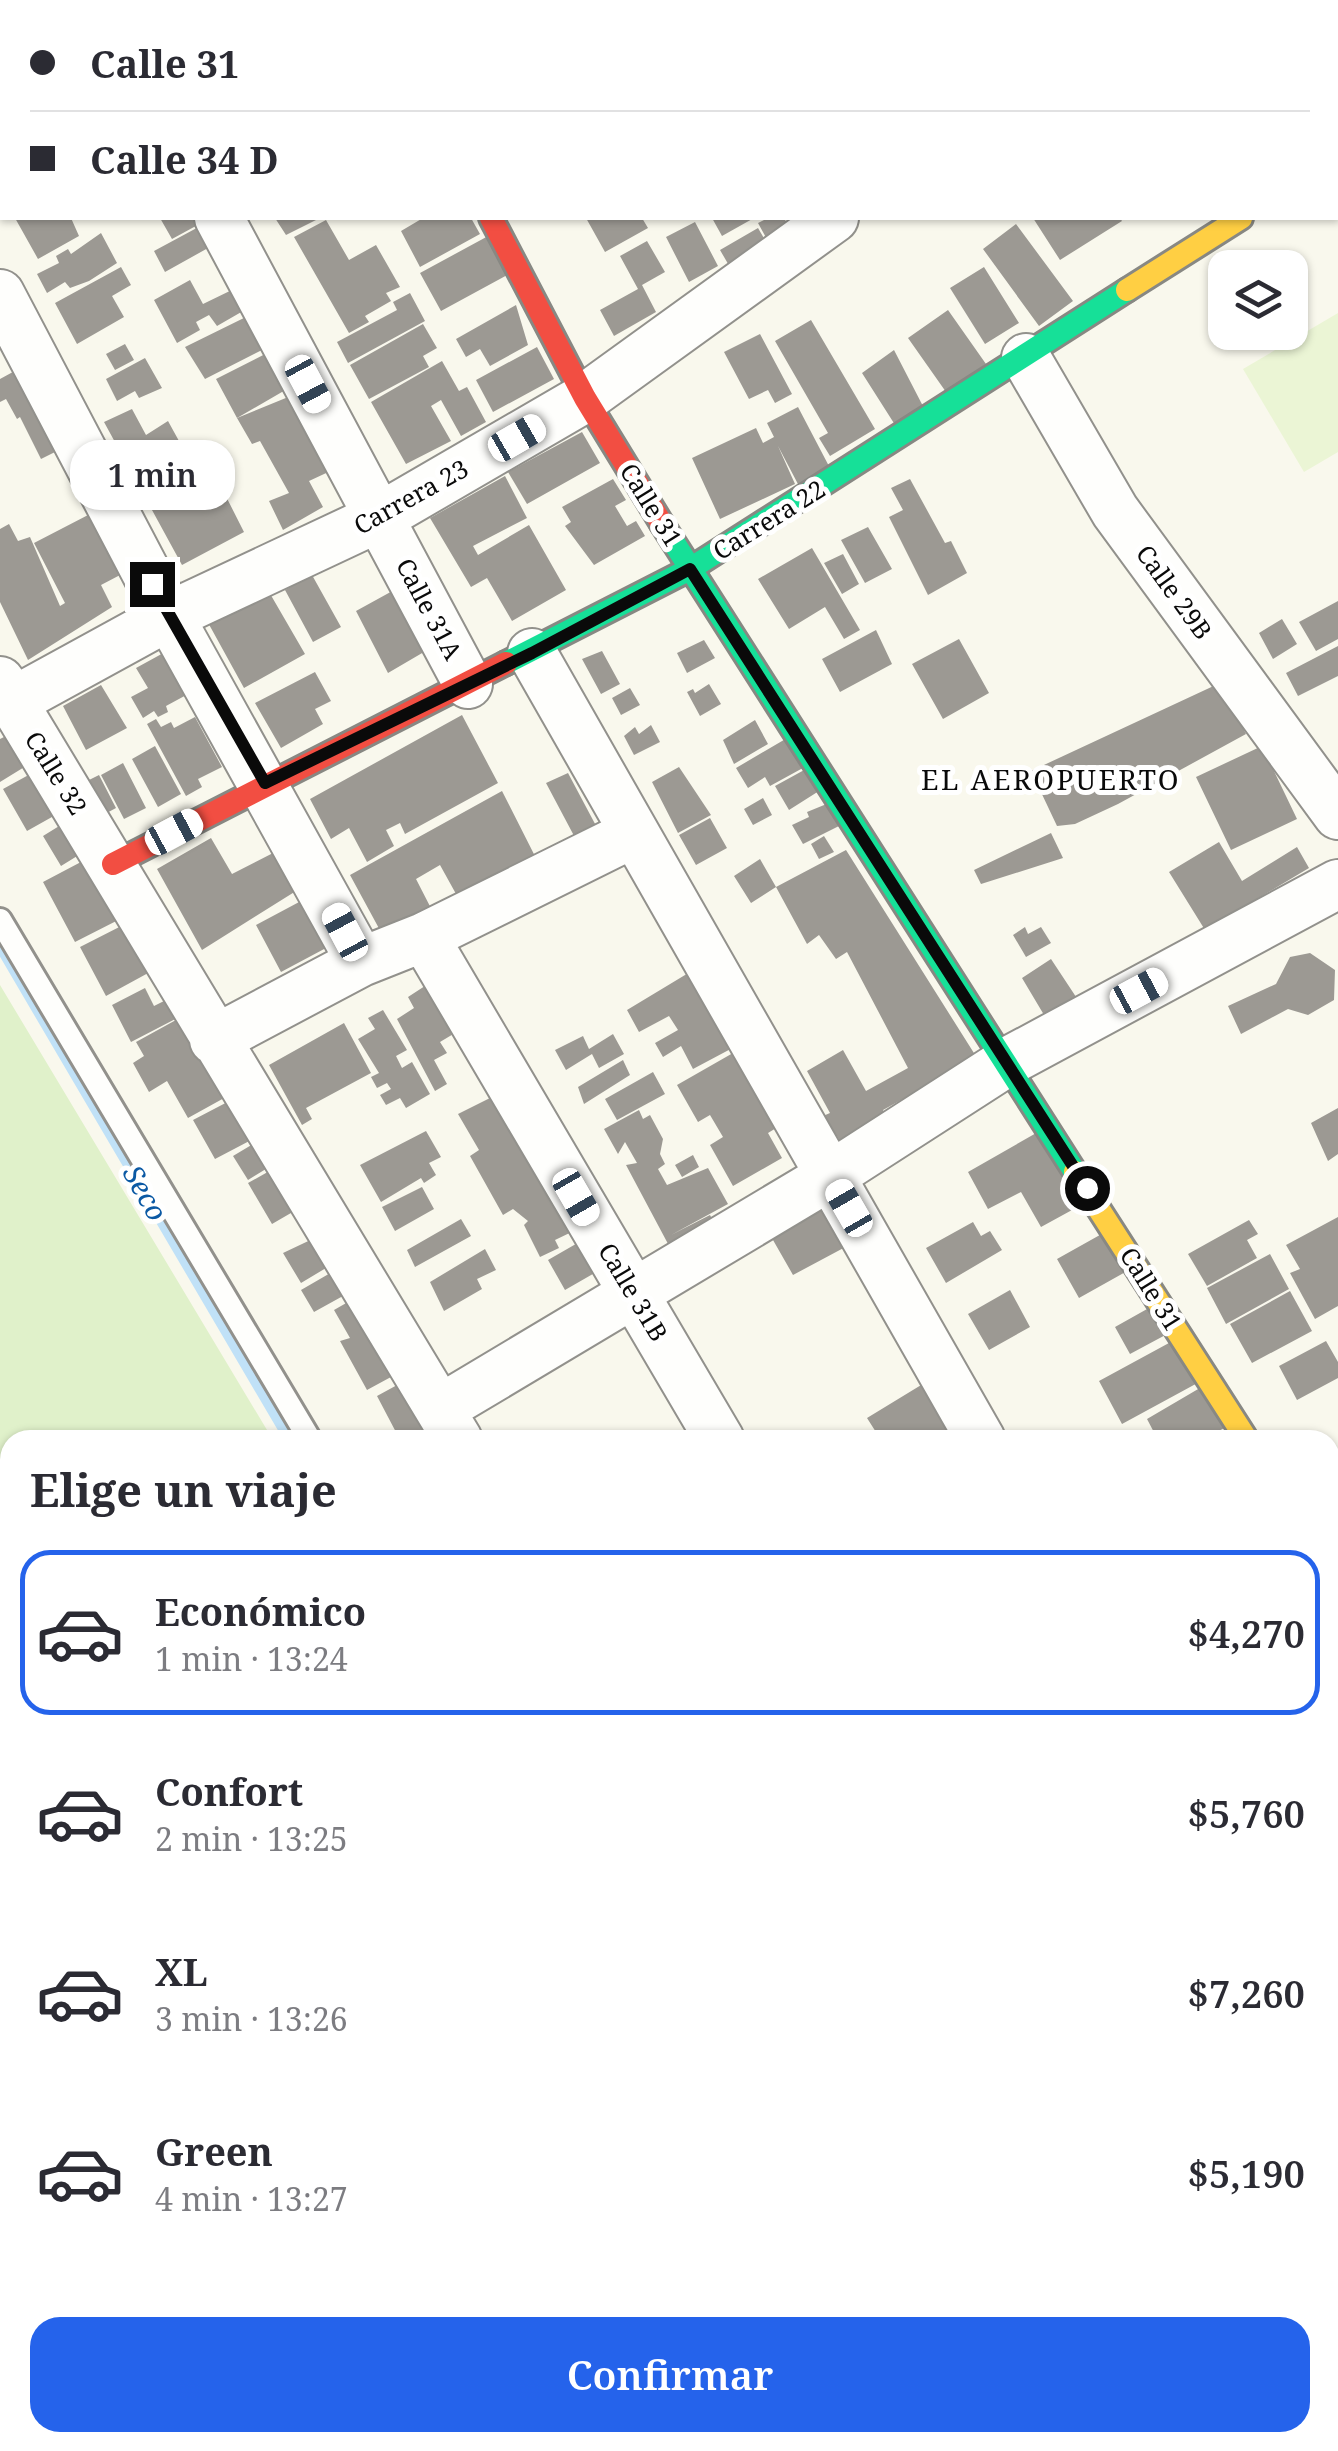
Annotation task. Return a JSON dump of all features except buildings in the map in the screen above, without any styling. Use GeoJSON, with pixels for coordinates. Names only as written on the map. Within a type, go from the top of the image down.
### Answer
{"type":"FeatureCollection","features":[{"type":"Feature","properties":{"kind":"street","name":"Calle 31A"},"geometry":{"type":"LineString","coordinates":[[220,220],[468,684]]}},
{"type":"Feature","properties":{"kind":"street","name":"Calle 31"},"geometry":{"type":"LineString","coordinates":[[492,220],[585,398],[690,569],[1241,1430]]}},
{"type":"Feature","properties":{"kind":"street","name":"Carrera 22"},"geometry":{"type":"LineString","coordinates":[[113,864],[690,569],[1238,220]]}},
{"type":"Feature","properties":{"kind":"street","name":"Carrera 23"},"geometry":{"type":"LineString","coordinates":[[6,691],[380,517],[585,398],[821,222]]}},
{"type":"Feature","properties":{"kind":"street"},"geometry":{"type":"LineString","coordinates":[[0,294],[169,616],[361,962]]}},
{"type":"Feature","properties":{"kind":"street","name":"Calle 29B"},"geometry":{"type":"LineString","coordinates":[[1026,358],[1115,511],[1338,816]]}},
{"type":"Feature","properties":{"kind":"street"},"geometry":{"type":"LineString","coordinates":[[532,653],[975,1430]]}},
{"type":"Feature","properties":{"kind":"street","name":"Calle 32"},"geometry":{"type":"LineString","coordinates":[[6,691],[449,1424]]}},
{"type":"Feature","properties":{"kind":"street"},"geometry":{"type":"LineString","coordinates":[[214,1040],[361,962],[424,937],[634,833]]}},
{"type":"Feature","properties":{"kind":"street"},"geometry":{"type":"LineString","coordinates":[[449,1424],[634,1294],[830,1176],[1007,1062],[1338,884]]}},
{"type":"Feature","properties":{"kind":"street","name":"Calle 31B"},"geometry":{"type":"LineString","coordinates":[[424,937],[714,1430]]}},
{"type":"Feature","properties":{"kind":"lane"},"geometry":{"type":"LineString","coordinates":[[0,920],[304,1430]]}},
{"type":"Feature","properties":{"kind":"green space"},"geometry":{"type":"Polygon","coordinates":[[[1338,313],[1338,452],[1304,472],[1243,369],[1275,350],[1308,350],[1308,331],[1338,313]]]}},
{"type":"Feature","properties":{"kind":"green space"},"geometry":{"type":"Polygon","coordinates":[[[0,985],[267,1430],[0,1430],[0,985]]]}},
{"type":"Feature","properties":{"kind":"waterway","name":"Seco"},"geometry":{"type":"LineString","coordinates":[[0,946],[284,1430]]}},
{"type":"Feature","properties":{"kind":"traffic: fast"},"geometry":{"type":"LineString","coordinates":[[506,663],[690,569],[1127,290]]}},
{"type":"Feature","properties":{"kind":"traffic: fast"},"geometry":{"type":"LineString","coordinates":[[662,524],[1075,1172]]}},
{"type":"Feature","properties":{"kind":"traffic: slow"},"geometry":{"type":"LineString","coordinates":[[1127,290],[1238,220]]}},
{"type":"Feature","properties":{"kind":"traffic: slow"},"geometry":{"type":"LineString","coordinates":[[1075,1172],[1241,1430]]}},
{"type":"Feature","properties":{"kind":"traffic: jam"},"geometry":{"type":"LineString","coordinates":[[492,220],[585,398],[662,524]]}},
{"type":"Feature","properties":{"kind":"traffic: jam"},"geometry":{"type":"LineString","coordinates":[[113,864],[506,663]]}},
{"type":"Feature","properties":{"kind":"district","name":"EL AEROPUERTO"},"geometry":{"type":"Point","coordinates":[1051,780]}},
{"type":"Feature","properties":{"kind":"route"},"geometry":{"type":"LineString","coordinates":[[152,584],[265,783],[532,653],[690,569],[1087,1188]]}}]}
